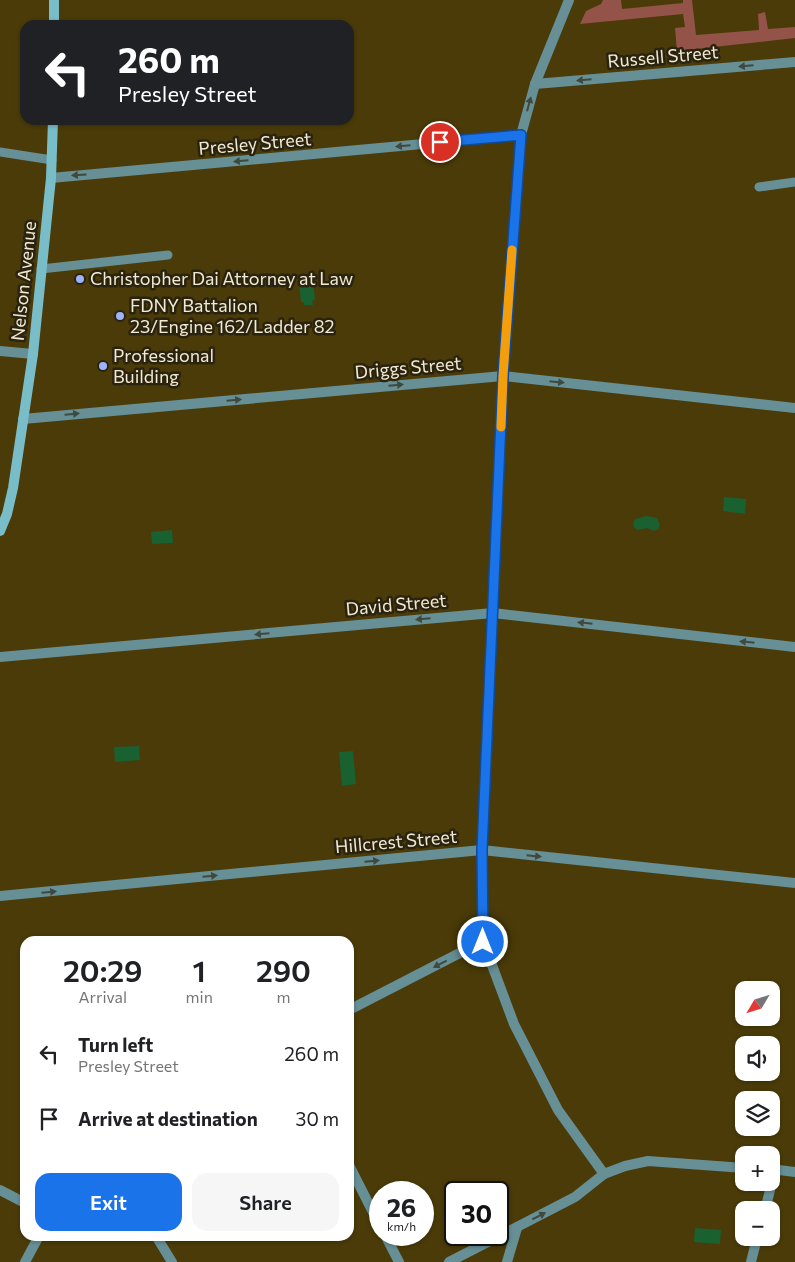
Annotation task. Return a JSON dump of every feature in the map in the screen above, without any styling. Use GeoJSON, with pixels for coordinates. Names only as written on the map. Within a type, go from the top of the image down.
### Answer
{"type":"FeatureCollection","features":[{"type":"Feature","properties":{"kind":"street"},"geometry":{"type":"LineString","coordinates":[[54,0],[54,20]]}},
{"type":"Feature","properties":{"kind":"street"},"geometry":{"type":"LineString","coordinates":[[569,0],[535,84],[521,135],[503,376],[482,850],[483,942],[514,1024],[558,1110],[604,1174]]}},
{"type":"Feature","properties":{"kind":"street","name":"Russell Street"},"geometry":{"type":"LineString","coordinates":[[535,84],[795,62]]}},
{"type":"Feature","properties":{"kind":"street","name":"Nelson Avenue"},"geometry":{"type":"LineString","coordinates":[[0,531],[7,514],[13,488],[32,354],[51,178],[53,125]]}},
{"type":"Feature","properties":{"kind":"street","name":"Presley Street"},"geometry":{"type":"LineString","coordinates":[[51,178],[521,135]]}},
{"type":"Feature","properties":{"kind":"street"},"geometry":{"type":"LineString","coordinates":[[0,351],[32,354]]}},
{"type":"Feature","properties":{"kind":"street","name":"Driggs Street"},"geometry":{"type":"LineString","coordinates":[[23,419],[503,376],[795,408]]}},
{"type":"Feature","properties":{"kind":"street","name":"David Street"},"geometry":{"type":"LineString","coordinates":[[0,657],[493,613],[795,647]]}},
{"type":"Feature","properties":{"kind":"street","name":"Hillcrest Street"},"geometry":{"type":"LineString","coordinates":[[0,896],[482,850],[795,883]]}},
{"type":"Feature","properties":{"kind":"street"},"geometry":{"type":"LineString","coordinates":[[354,1007],[483,942]]}},
{"type":"Feature","properties":{"kind":"street"},"geometry":{"type":"LineString","coordinates":[[450,1262],[575,1197],[604,1174],[625,1166],[648,1161],[735,1167]]}},
{"type":"Feature","properties":{"kind":"street"},"geometry":{"type":"LineString","coordinates":[[780,1171],[795,1172]]}},
{"type":"Feature","properties":{"kind":"street"},"geometry":{"type":"LineString","coordinates":[[354,1175],[369,1204]]}},
{"type":"Feature","properties":{"kind":"street"},"geometry":{"type":"LineString","coordinates":[[0,1190],[20,1200]]}},
{"type":"Feature","properties":{"kind":"street"},"geometry":{"type":"LineString","coordinates":[[507,1262],[516,1228]]}},
{"type":"Feature","properties":{"kind":"street"},"geometry":{"type":"LineString","coordinates":[[25,1262],[36,1241]]}},
{"type":"Feature","properties":{"kind":"street"},"geometry":{"type":"LineString","coordinates":[[159,1241],[172,1262]]}},
{"type":"Feature","properties":{"kind":"street"},"geometry":{"type":"LineString","coordinates":[[391,1246],[399,1262]]}},
{"type":"Feature","properties":{"kind":"street"},"geometry":{"type":"LineString","coordinates":[[751,1262],[755,1246]]}},
{"type":"Feature","properties":{"kind":"lane"},"geometry":{"type":"LineString","coordinates":[[0,152],[52,160]]}},
{"type":"Feature","properties":{"kind":"lane"},"geometry":{"type":"LineString","coordinates":[[759,187],[795,182]]}},
{"type":"Feature","properties":{"kind":"lane"},"geometry":{"type":"LineString","coordinates":[[41,269],[168,255]]}},
{"type":"Feature","properties":{"kind":"shaded area"},"geometry":{"type":"Polygon","coordinates":[[[603,0],[621,0],[622,9],[683,3],[683,0],[692,0],[696,35],[759,30],[758,14],[765,12],[768,29],[795,27],[795,38],[677,51],[675,28],[685,27],[683,14],[580,24],[586,11],[601,4],[603,0]]]}},
{"type":"Feature","properties":{"kind":"shaded area"},"geometry":{"type":"Polygon","coordinates":[[[313,280],[315,300],[312,301],[313,305],[304,305],[301,302],[299,282],[313,280]]]}},
{"type":"Feature","properties":{"kind":"shaded area"},"geometry":{"type":"Polygon","coordinates":[[[724,497],[746,499],[745,514],[723,511],[724,497]]]}},
{"type":"Feature","properties":{"kind":"shaded area"},"geometry":{"type":"Polygon","coordinates":[[[646,516],[657,518],[660,525],[658,529],[654,531],[647,528],[637,530],[634,527],[635,519],[646,516]]]}},
{"type":"Feature","properties":{"kind":"shaded area"},"geometry":{"type":"Polygon","coordinates":[[[172,530],[173,543],[152,544],[151,532],[172,530]]]}},
{"type":"Feature","properties":{"kind":"shaded area"},"geometry":{"type":"Polygon","coordinates":[[[139,746],[140,760],[115,762],[114,747],[139,746]]]}},
{"type":"Feature","properties":{"kind":"shaded area"},"geometry":{"type":"Polygon","coordinates":[[[353,751],[356,784],[342,786],[339,752],[353,751]]]}},
{"type":"Feature","properties":{"kind":"shaded area"},"geometry":{"type":"Polygon","coordinates":[[[695,1228],[721,1230],[720,1244],[694,1242],[695,1228]]]}},
{"type":"Feature","properties":{"kind":"slow traffic"},"geometry":{"type":"LineString","coordinates":[[501,427],[512,250]]}},
{"type":"Feature","properties":{"kind":"place","name":"Christopher Dai Attorney at Law"},"geometry":{"type":"Point","coordinates":[80,279]}},
{"type":"Feature","properties":{"kind":"place","name":"FDNY Battalion 23/Engine 162/Ladder 82"},"geometry":{"type":"Point","coordinates":[120,316]}},
{"type":"Feature","properties":{"kind":"place","name":"Professional Building"},"geometry":{"type":"Point","coordinates":[103,366]}},
{"type":"Feature","properties":{"kind":"route"},"geometry":{"type":"LineString","coordinates":[[440,142],[521,135],[503,376],[482,850],[483,942]]}}]}
